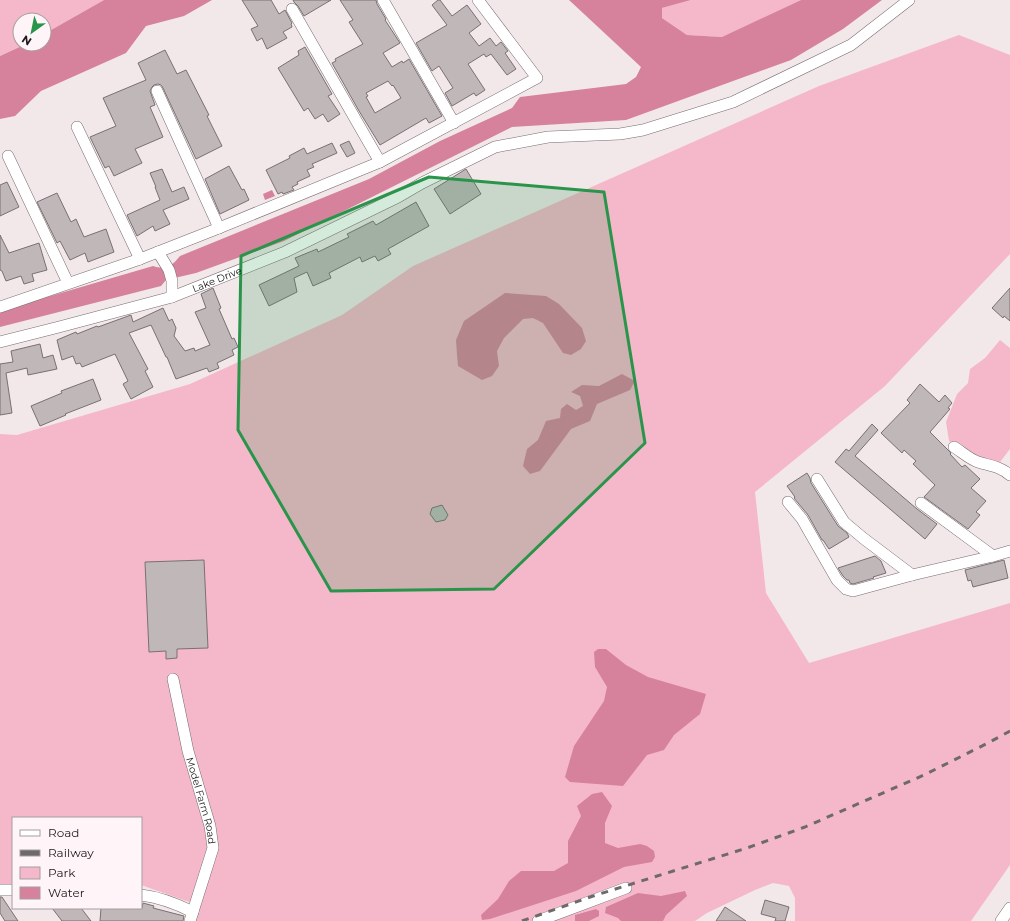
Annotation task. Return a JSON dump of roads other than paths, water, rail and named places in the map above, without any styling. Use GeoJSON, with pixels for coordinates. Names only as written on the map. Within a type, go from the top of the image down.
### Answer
{"type":"FeatureCollection","features":[{"type":"Feature","properties":{"kind":"street"},"geometry":{"type":"LineString","coordinates":[[382,0],[454,122]]}},
{"type":"Feature","properties":{"kind":"street"},"geometry":{"type":"LineString","coordinates":[[0,307],[140,259],[380,162],[537,78],[478,0]]}},
{"type":"Feature","properties":{"kind":"street","name":"Lake Drive"},"geometry":{"type":"LineString","coordinates":[[0,342],[172,297],[285,252],[398,197],[422,183],[495,147],[548,137],[620,134],[643,130],[733,102],[851,45],[909,0]]}},
{"type":"Feature","properties":{"kind":"street"},"geometry":{"type":"LineString","coordinates":[[292,9],[380,162]]}},
{"type":"Feature","properties":{"kind":"street"},"geometry":{"type":"LineString","coordinates":[[157,92],[219,228]]}},
{"type":"Feature","properties":{"kind":"street"},"geometry":{"type":"LineString","coordinates":[[77,127],[140,259]]}},
{"type":"Feature","properties":{"kind":"street"},"geometry":{"type":"LineString","coordinates":[[8,156],[68,283]]}},
{"type":"Feature","properties":{"kind":"street"},"geometry":{"type":"LineString","coordinates":[[158,252],[170,270],[172,297]]}},
{"type":"Feature","properties":{"kind":"street"},"geometry":{"type":"LineString","coordinates":[[954,447],[977,462],[1008,469]]}},
{"type":"Feature","properties":{"kind":"street"},"geometry":{"type":"LineString","coordinates":[[817,479],[844,522],[912,575]]}},
{"type":"Feature","properties":{"kind":"street"},"geometry":{"type":"LineString","coordinates":[[788,502],[802,519],[837,580],[846,589],[853,591],[1010,551]]}},
{"type":"Feature","properties":{"kind":"street"},"geometry":{"type":"LineString","coordinates":[[921,503],[993,556]]}},
{"type":"Feature","properties":{"kind":"street","name":"Model Farm Road"},"geometry":{"type":"LineString","coordinates":[[173,678],[188,751],[210,826],[213,848],[192,917]]}},
{"type":"Feature","properties":{"kind":"street"},"geometry":{"type":"LineString","coordinates":[[538,921],[626,888]]}},
{"type":"Feature","properties":{"kind":"street"},"geometry":{"type":"LineString","coordinates":[[0,890],[12,890]]}},
{"type":"Feature","properties":{"kind":"street"},"geometry":{"type":"LineString","coordinates":[[142,895],[177,904],[192,917]]}},
{"type":"Feature","properties":{"kind":"water"},"geometry":{"type":"Polygon","coordinates":[[[104,0],[212,0],[184,16],[146,26],[126,53],[41,91],[15,116],[0,119],[0,56],[12,50],[12,52],[52,52],[52,29],[104,0]]]}},
{"type":"Feature","properties":{"kind":"water"},"geometry":{"type":"Polygon","coordinates":[[[569,0],[691,0],[662,8],[662,18],[687,35],[722,37],[801,0],[882,0],[843,29],[791,60],[626,120],[512,127],[284,241],[196,273],[166,280],[161,286],[0,327],[0,308],[30,302],[153,266],[162,268],[168,266],[180,256],[369,179],[440,141],[512,108],[520,97],[626,84],[636,77],[641,67],[569,0]]]}},
{"type":"Feature","properties":{"kind":"water"},"geometry":{"type":"Polygon","coordinates":[[[272,190],[275,196],[265,200],[263,194],[272,190]]]}},
{"type":"Feature","properties":{"kind":"water"},"geometry":{"type":"Polygon","coordinates":[[[505,293],[546,296],[559,304],[582,328],[586,341],[581,349],[571,355],[563,353],[543,323],[533,318],[523,319],[504,338],[497,351],[499,366],[492,376],[482,380],[458,366],[456,340],[464,321],[505,293]]]}},
{"type":"Feature","properties":{"kind":"water"},"geometry":{"type":"Polygon","coordinates":[[[622,374],[635,381],[630,390],[597,404],[590,421],[571,429],[540,471],[530,474],[523,466],[527,449],[538,440],[546,421],[560,418],[561,409],[567,404],[576,410],[583,406],[580,396],[571,392],[582,385],[599,386],[622,374]]]}},
{"type":"Feature","properties":{"kind":"water"},"geometry":{"type":"Polygon","coordinates":[[[598,649],[606,649],[626,665],[648,677],[706,694],[700,714],[674,735],[664,750],[647,755],[623,786],[570,782],[565,777],[574,746],[604,701],[607,687],[595,667],[594,652],[598,649]]]}},
{"type":"Feature","properties":{"kind":"water"},"geometry":{"type":"Polygon","coordinates":[[[602,792],[612,806],[605,823],[605,843],[618,848],[640,844],[647,846],[654,851],[655,857],[652,862],[624,867],[576,891],[490,919],[482,920],[481,915],[498,899],[509,881],[521,871],[554,871],[568,863],[568,841],[581,816],[577,806],[592,794],[602,792]]]}},
{"type":"Feature","properties":{"kind":"water"},"geometry":{"type":"Polygon","coordinates":[[[685,891],[687,896],[666,915],[663,921],[621,921],[618,918],[605,913],[606,907],[638,893],[661,896],[685,891]]]}},
{"type":"Feature","properties":{"kind":"water"},"geometry":{"type":"Polygon","coordinates":[[[596,909],[599,911],[599,916],[589,921],[575,921],[575,915],[596,909]]]}},
{"type":"Feature","properties":{"kind":"railway"},"geometry":{"type":"LineString","coordinates":[[522,921],[593,896],[747,848],[805,827],[924,775],[1010,731]]}}]}
